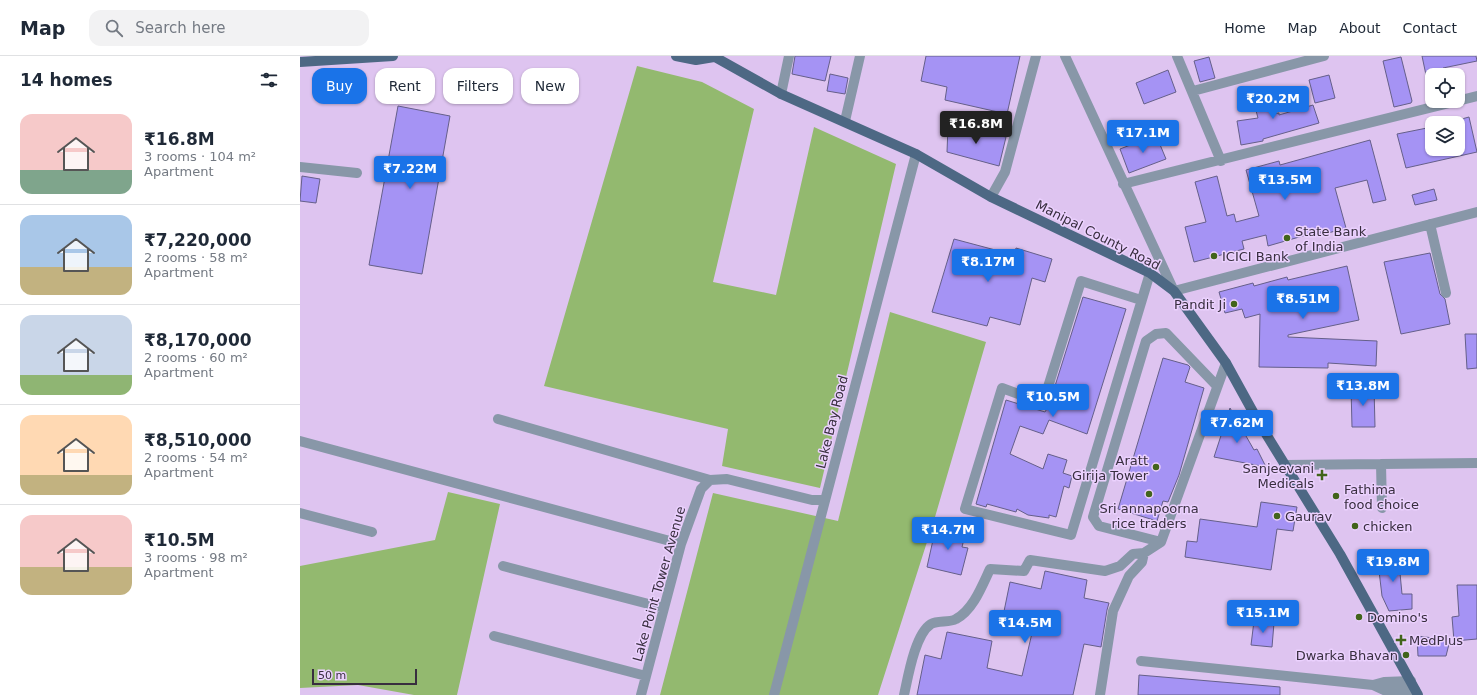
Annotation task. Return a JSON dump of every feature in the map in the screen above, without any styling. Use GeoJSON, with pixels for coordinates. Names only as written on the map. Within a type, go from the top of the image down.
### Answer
{"type":"FeatureCollection","features":[{"type":"Feature","properties":{"kind":"main road"},"geometry":{"type":"LineString","coordinates":[[300,62],[393,56]]}},
{"type":"Feature","properties":{"kind":"main road"},"geometry":{"type":"LineString","coordinates":[[676,56],[696,60],[714,57]]}},
{"type":"Feature","properties":{"kind":"main road","name":"Manipal County Road"},"geometry":{"type":"LineString","coordinates":[[714,57],[781,94],[845,121],[916,154],[992,197],[1150,273],[1174,291],[1226,363],[1258,422],[1340,554],[1415,689]]}},
{"type":"Feature","properties":{"kind":"street"},"geometry":{"type":"LineString","coordinates":[[781,94],[789,56]]}},
{"type":"Feature","properties":{"kind":"street"},"geometry":{"type":"LineString","coordinates":[[845,121],[860,56]]}},
{"type":"Feature","properties":{"kind":"street"},"geometry":{"type":"LineString","coordinates":[[992,197],[1005,172],[1036,56]]}},
{"type":"Feature","properties":{"kind":"street"},"geometry":{"type":"LineString","coordinates":[[1065,56],[1123,184],[1174,291],[1477,212]]}},
{"type":"Feature","properties":{"kind":"street"},"geometry":{"type":"LineString","coordinates":[[1178,56],[1222,161]]}},
{"type":"Feature","properties":{"kind":"street"},"geometry":{"type":"LineString","coordinates":[[1193,91],[1324,56]]}},
{"type":"Feature","properties":{"kind":"street"},"geometry":{"type":"LineString","coordinates":[[1123,184],[1222,161],[1477,96]]}},
{"type":"Feature","properties":{"kind":"street","name":"Lake Bay Road"},"geometry":{"type":"LineString","coordinates":[[774,695],[916,154]]}},
{"type":"Feature","properties":{"kind":"street"},"geometry":{"type":"LineString","coordinates":[[300,167],[357,173]]}},
{"type":"Feature","properties":{"kind":"street"},"geometry":{"type":"LineString","coordinates":[[1430,224],[1446,293]]}},
{"type":"Feature","properties":{"kind":"street"},"geometry":{"type":"LineString","coordinates":[[1141,300],[1081,281],[1043,403],[1002,388],[965,509],[1071,535],[1150,273]]}},
{"type":"Feature","properties":{"kind":"street"},"geometry":{"type":"LineString","coordinates":[[1161,542],[1099,526],[1093,517],[1146,341],[1156,334],[1166,333],[1217,386]]}},
{"type":"Feature","properties":{"kind":"street"},"geometry":{"type":"LineString","coordinates":[[904,695],[910,667],[921,636],[932,624],[955,620],[969,607],[990,569],[1024,571],[1030,560],[1104,571],[1120,566],[1133,554],[1144,553],[1161,542],[1226,363]]}},
{"type":"Feature","properties":{"kind":"street"},"geometry":{"type":"LineString","coordinates":[[498,419],[710,480],[727,479],[812,500],[824,500]]}},
{"type":"Feature","properties":{"kind":"street"},"geometry":{"type":"LineString","coordinates":[[300,441],[681,544]]}},
{"type":"Feature","properties":{"kind":"street"},"geometry":{"type":"LineString","coordinates":[[1285,465],[1477,463]]}},
{"type":"Feature","properties":{"kind":"street"},"geometry":{"type":"LineString","coordinates":[[1381,464],[1382,508]]}},
{"type":"Feature","properties":{"kind":"street","name":"Lake Point Tower Avenue"},"geometry":{"type":"LineString","coordinates":[[641,695],[681,544],[701,489],[710,480]]}},
{"type":"Feature","properties":{"kind":"street"},"geometry":{"type":"LineString","coordinates":[[300,513],[372,532]]}},
{"type":"Feature","properties":{"kind":"street"},"geometry":{"type":"LineString","coordinates":[[1100,695],[1113,611],[1129,576],[1142,562],[1144,553]]}},
{"type":"Feature","properties":{"kind":"street"},"geometry":{"type":"LineString","coordinates":[[503,566],[664,608]]}},
{"type":"Feature","properties":{"kind":"street"},"geometry":{"type":"LineString","coordinates":[[1120,566],[1129,576]]}},
{"type":"Feature","properties":{"kind":"street"},"geometry":{"type":"LineString","coordinates":[[494,636],[646,676]]}},
{"type":"Feature","properties":{"kind":"street"},"geometry":{"type":"LineString","coordinates":[[1141,661],[1373,685],[1384,682],[1415,689]]}},
{"type":"Feature","properties":{"kind":"street"},"geometry":{"type":"LineString","coordinates":[[1373,685],[1386,693],[1415,689]]}},
{"type":"Feature","properties":{"kind":"green space"},"geometry":{"type":"Polygon","coordinates":[[[637,66],[702,82],[754,109],[713,282],[776,295],[814,127],[896,164],[820,488],[722,466],[728,429],[544,386],[637,66]]]}},
{"type":"Feature","properties":{"kind":"green space"},"geometry":{"type":"Polygon","coordinates":[[[890,312],[986,342],[935,517],[878,695],[660,695],[713,493],[838,521],[890,312]]]}},
{"type":"Feature","properties":{"kind":"green space"},"geometry":{"type":"Polygon","coordinates":[[[448,492],[500,504],[457,695],[414,695],[358,685],[300,688],[300,566],[435,540],[448,492]]]}},
{"type":"Feature","properties":{"kind":"building"},"geometry":{"type":"Polygon","coordinates":[[[795,56],[831,56],[825,81],[792,74],[795,56]]]}},
{"type":"Feature","properties":{"kind":"building"},"geometry":{"type":"Polygon","coordinates":[[[926,56],[1020,56],[1007,114],[945,100],[947,87],[921,81],[926,56]]]}},
{"type":"Feature","properties":{"kind":"building"},"geometry":{"type":"Polygon","coordinates":[[[1422,56],[1476,56],[1477,61],[1443,68],[1425,68],[1425,70],[1422,56]]]}},
{"type":"Feature","properties":{"kind":"building"},"geometry":{"type":"Polygon","coordinates":[[[1209,57],[1215,78],[1200,82],[1194,61],[1209,57]]]}},
{"type":"Feature","properties":{"kind":"building"},"geometry":{"type":"Polygon","coordinates":[[[1401,57],[1412,101],[1411,103],[1394,107],[1383,61],[1401,57]]]}},
{"type":"Feature","properties":{"kind":"building"},"geometry":{"type":"Polygon","coordinates":[[[1168,70],[1176,92],[1144,104],[1136,83],[1168,70]]]}},
{"type":"Feature","properties":{"kind":"building"},"geometry":{"type":"Polygon","coordinates":[[[830,74],[848,78],[845,94],[827,91],[830,74]]]}},
{"type":"Feature","properties":{"kind":"building"},"geometry":{"type":"Polygon","coordinates":[[[1329,75],[1335,98],[1315,103],[1309,80],[1329,75]]]}},
{"type":"Feature","properties":{"kind":"building"},"geometry":{"type":"Polygon","coordinates":[[[1267,88],[1274,114],[1279,113],[1279,115],[1313,105],[1319,123],[1263,139],[1263,141],[1241,145],[1237,121],[1258,118],[1251,92],[1267,88]]]}},
{"type":"Feature","properties":{"kind":"building"},"geometry":{"type":"Polygon","coordinates":[[[398,106],[450,116],[422,274],[369,265],[398,106]]]}},
{"type":"Feature","properties":{"kind":"building"},"geometry":{"type":"Polygon","coordinates":[[[1469,117],[1477,152],[1465,155],[1465,118],[1469,117]]]}},
{"type":"Feature","properties":{"kind":"building"},"geometry":{"type":"Polygon","coordinates":[[[948,126],[1006,137],[999,166],[947,152],[948,126]]]}},
{"type":"Feature","properties":{"kind":"building"},"geometry":{"type":"Polygon","coordinates":[[[1425,128],[1425,156],[1459,156],[1406,168],[1397,134],[1425,128]]]}},
{"type":"Feature","properties":{"kind":"building"},"geometry":{"type":"Polygon","coordinates":[[[1156,135],[1166,159],[1129,173],[1120,149],[1156,135]]]}},
{"type":"Feature","properties":{"kind":"building"},"geometry":{"type":"Polygon","coordinates":[[[1370,140],[1386,200],[1373,203],[1367,180],[1335,188],[1346,228],[1321,235],[1320,231],[1268,246],[1266,235],[1242,241],[1244,249],[1194,262],[1185,227],[1206,222],[1195,182],[1217,176],[1227,216],[1234,214],[1236,222],[1259,216],[1246,170],[1279,161],[1280,165],[1370,140]]]}},
{"type":"Feature","properties":{"kind":"building"},"geometry":{"type":"Polygon","coordinates":[[[302,176],[320,179],[316,203],[300,201],[302,176]]]}},
{"type":"Feature","properties":{"kind":"building"},"geometry":{"type":"Polygon","coordinates":[[[1434,189],[1437,200],[1415,205],[1412,195],[1434,189]]]}},
{"type":"Feature","properties":{"kind":"building"},"geometry":{"type":"Polygon","coordinates":[[[954,239],[1014,255],[1016,248],[1052,259],[1045,282],[1032,278],[1020,325],[990,317],[987,326],[932,312],[954,239]]]}},
{"type":"Feature","properties":{"kind":"building"},"geometry":{"type":"Polygon","coordinates":[[[1430,253],[1440,294],[1445,299],[1450,324],[1401,334],[1384,262],[1430,253]]]}},
{"type":"Feature","properties":{"kind":"building"},"geometry":{"type":"Polygon","coordinates":[[[1347,266],[1359,320],[1288,335],[1288,337],[1377,341],[1376,366],[1328,363],[1328,368],[1259,367],[1260,314],[1245,318],[1242,309],[1225,313],[1219,292],[1253,283],[1254,286],[1287,277],[1288,280],[1347,266]]]}},
{"type":"Feature","properties":{"kind":"building"},"geometry":{"type":"Polygon","coordinates":[[[1083,297],[1126,309],[1087,434],[1049,420],[1043,434],[1020,426],[1010,454],[1043,469],[1048,454],[1067,460],[1063,473],[1072,476],[1069,488],[1064,486],[1056,517],[1049,515],[1049,518],[1028,515],[1017,509],[1016,512],[987,504],[986,507],[976,504],[1006,400],[1045,412],[1049,405],[1083,297]]]}},
{"type":"Feature","properties":{"kind":"building"},"geometry":{"type":"Polygon","coordinates":[[[1465,334],[1477,334],[1477,368],[1467,369],[1465,334]]]}},
{"type":"Feature","properties":{"kind":"building","name":"Aratt Girija Tower"},"geometry":{"type":"Polygon","coordinates":[[[1163,358],[1188,365],[1190,367],[1185,382],[1204,388],[1179,475],[1168,502],[1163,501],[1157,521],[1118,509],[1163,358]]]}},
{"type":"Feature","properties":{"kind":"building"},"geometry":{"type":"Polygon","coordinates":[[[1351,387],[1374,387],[1375,427],[1352,427],[1351,387]]]}},
{"type":"Feature","properties":{"kind":"building"},"geometry":{"type":"Polygon","coordinates":[[[1230,408],[1254,450],[1257,449],[1266,467],[1214,457],[1230,408]]]}},
{"type":"Feature","properties":{"kind":"building"},"geometry":{"type":"Polygon","coordinates":[[[1261,502],[1297,507],[1293,531],[1277,529],[1271,570],[1185,557],[1187,541],[1197,542],[1200,519],[1257,527],[1261,502]]]}},
{"type":"Feature","properties":{"kind":"building"},"geometry":{"type":"Polygon","coordinates":[[[940,524],[966,531],[962,547],[968,548],[961,575],[927,567],[933,540],[936,541],[940,524]]]}},
{"type":"Feature","properties":{"kind":"building"},"geometry":{"type":"Polygon","coordinates":[[[1398,552],[1402,594],[1412,594],[1412,609],[1389,611],[1382,596],[1377,554],[1398,552]]]}},
{"type":"Feature","properties":{"kind":"building"},"geometry":{"type":"Polygon","coordinates":[[[1045,571],[1087,580],[1084,598],[1109,603],[1101,647],[1084,644],[1073,695],[917,695],[925,655],[941,659],[947,632],[992,641],[987,668],[1022,676],[1032,633],[1001,626],[1010,582],[1041,589],[1045,571]]]}},
{"type":"Feature","properties":{"kind":"building"},"geometry":{"type":"Polygon","coordinates":[[[1457,585],[1477,585],[1477,639],[1454,641],[1452,617],[1459,616],[1457,585]]]}},
{"type":"Feature","properties":{"kind":"building"},"geometry":{"type":"Polygon","coordinates":[[[1254,621],[1274,623],[1272,647],[1251,645],[1254,621]]]}},
{"type":"Feature","properties":{"kind":"building"},"geometry":{"type":"Polygon","coordinates":[[[1417,636],[1450,640],[1446,656],[1418,656],[1417,636]]]}},
{"type":"Feature","properties":{"kind":"building"},"geometry":{"type":"Polygon","coordinates":[[[1139,675],[1280,687],[1280,695],[1138,695],[1139,675]]]}},
{"type":"Feature","properties":{"kind":"place","name":"State Bank of India"},"geometry":{"type":"Point","coordinates":[1287,238]}},
{"type":"Feature","properties":{"kind":"place","name":"ICICI Bank"},"geometry":{"type":"Point","coordinates":[1214,256]}},
{"type":"Feature","properties":{"kind":"place","name":"Pandit Ji"},"geometry":{"type":"Point","coordinates":[1234,304]}},
{"type":"Feature","properties":{"kind":"place","name":"Aratt Girija Tower"},"geometry":{"type":"Point","coordinates":[1156,467]}},
{"type":"Feature","properties":{"kind":"place","name":"Sanjeevani Medicals"},"geometry":{"type":"Point","coordinates":[1322,475]}},
{"type":"Feature","properties":{"kind":"place","name":"Sri annapoorna rice traders"},"geometry":{"type":"Point","coordinates":[1149,494]}},
{"type":"Feature","properties":{"kind":"place","name":"Fathima food choice"},"geometry":{"type":"Point","coordinates":[1336,496]}},
{"type":"Feature","properties":{"kind":"place","name":"Gaurav"},"geometry":{"type":"Point","coordinates":[1277,516]}},
{"type":"Feature","properties":{"kind":"place","name":"chicken"},"geometry":{"type":"Point","coordinates":[1355,526]}},
{"type":"Feature","properties":{"kind":"place","name":"Domino's"},"geometry":{"type":"Point","coordinates":[1359,617]}},
{"type":"Feature","properties":{"kind":"place","name":"MedPlus"},"geometry":{"type":"Point","coordinates":[1401,640]}},
{"type":"Feature","properties":{"kind":"place","name":"Dwarka Bhavan"},"geometry":{"type":"Point","coordinates":[1406,655]}}]}
